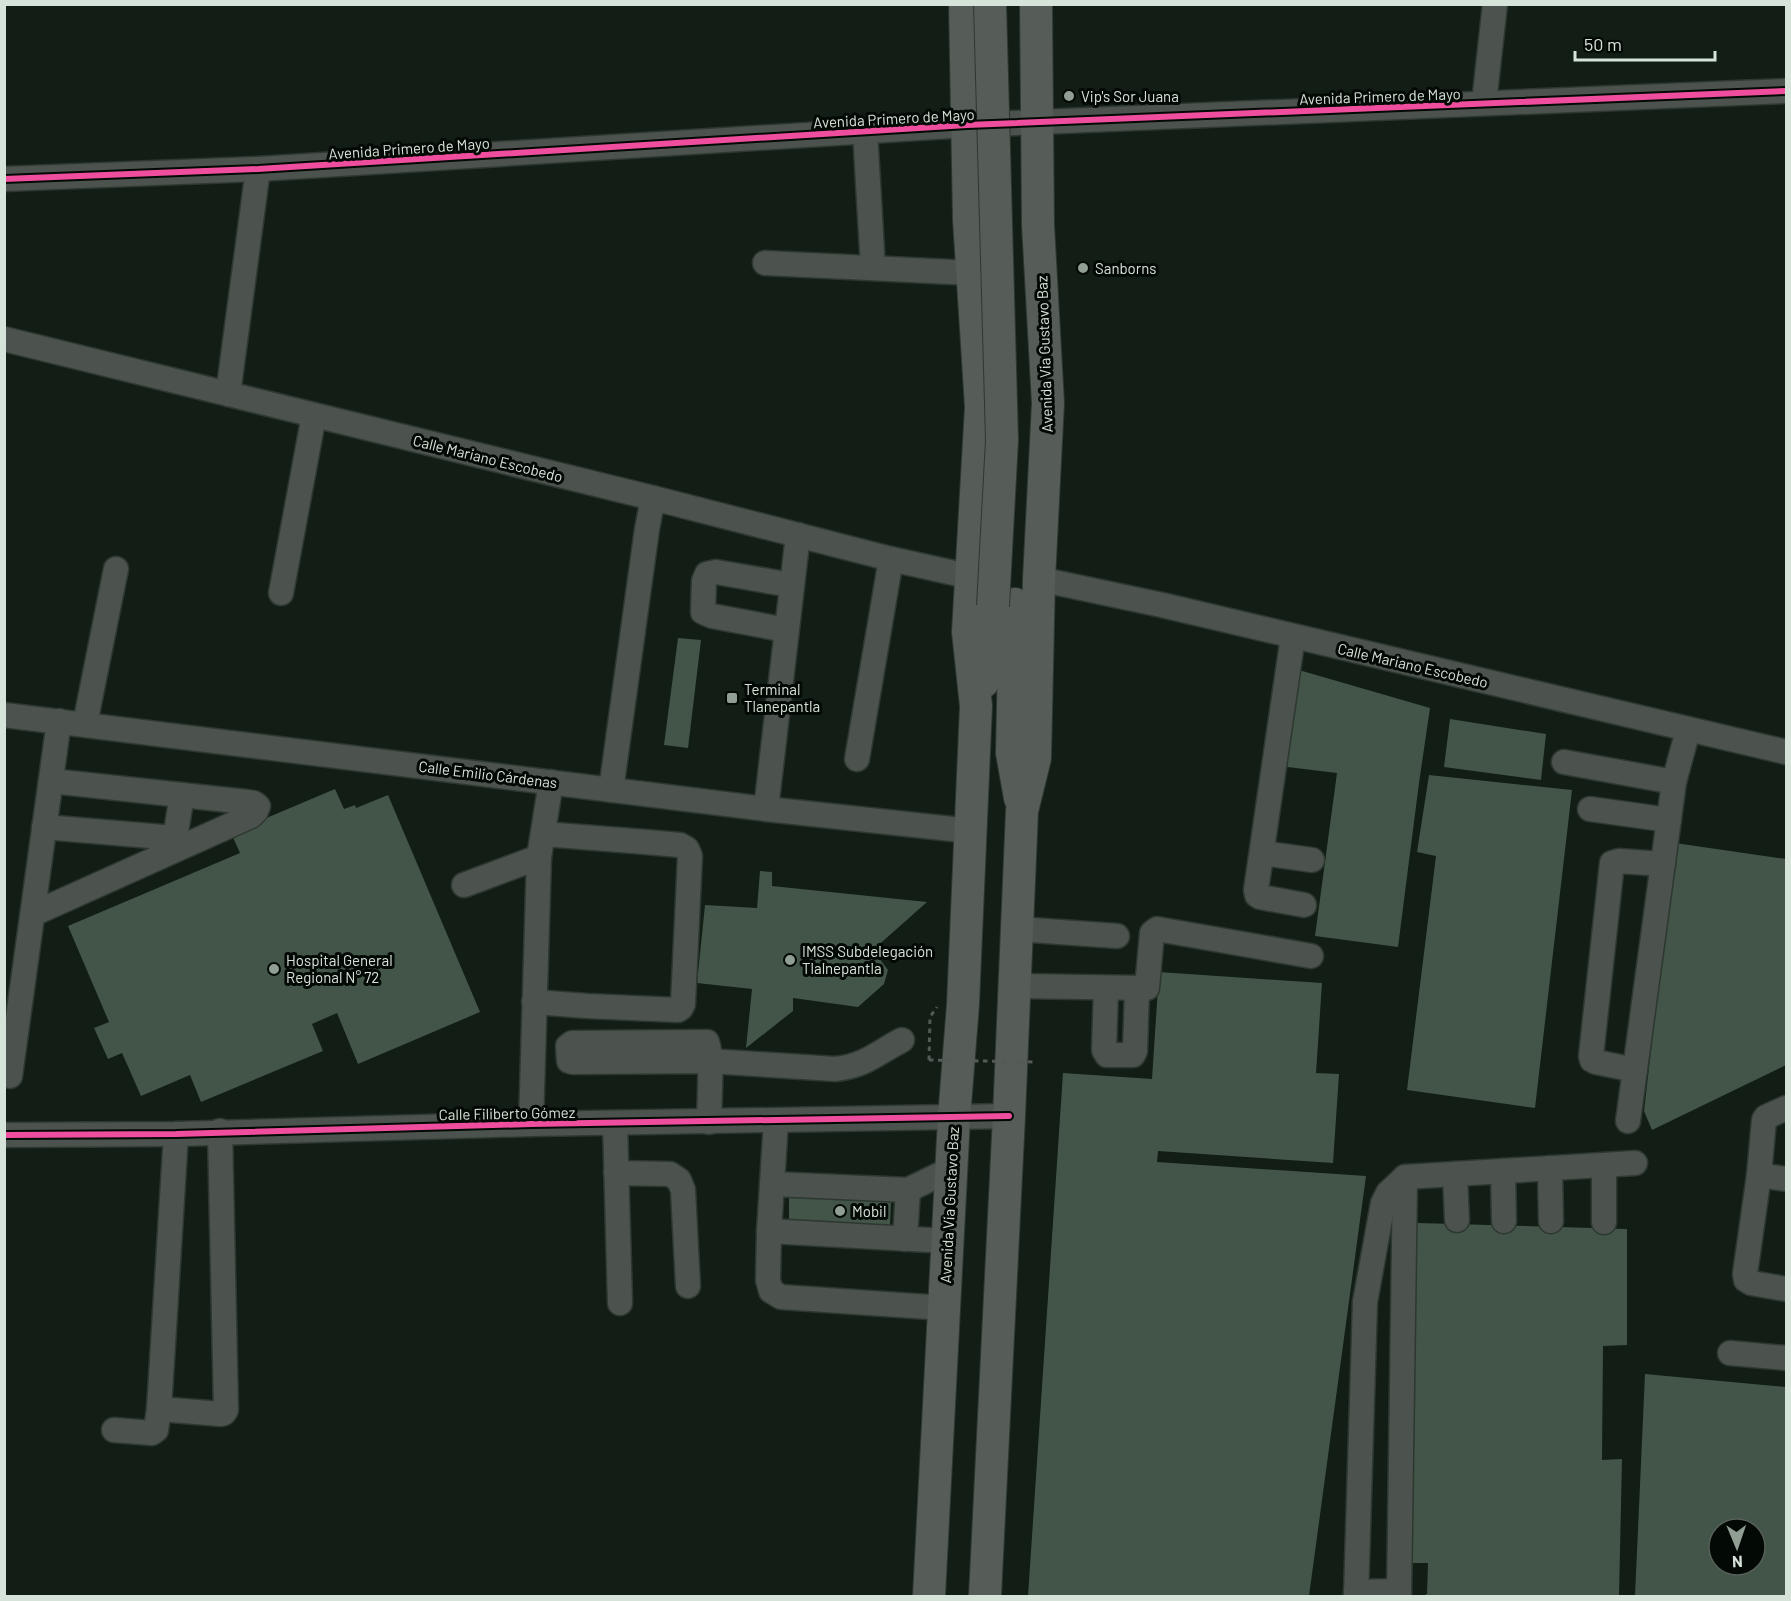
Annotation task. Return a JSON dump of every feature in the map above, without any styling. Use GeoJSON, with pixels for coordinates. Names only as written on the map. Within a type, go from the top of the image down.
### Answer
{"type":"FeatureCollection","features":[{"type":"Feature","properties":{"kind":"main road","name":"Avenida Via Gustavo Baz"},"geometry":{"type":"LineString","coordinates":[[929,1596],[951,1169],[963,1004],[976,706],[968,632],[981,407],[969,220],[965,4]]}},
{"type":"Feature","properties":{"kind":"main road","name":"Avenida Via Gustavo Baz"},"geometry":{"type":"LineString","coordinates":[[990,4],[1002,441],[1004,604],[1012,753],[1022,811]]}},
{"type":"Feature","properties":{"kind":"main road","name":"Avenida Via Gustavo Baz"},"geometry":{"type":"LineString","coordinates":[[976,706],[1004,604],[1019,423],[1008,4]]}},
{"type":"Feature","properties":{"kind":"main road","name":"Avenida Via Gustavo Baz"},"geometry":{"type":"LineString","coordinates":[[985,1596],[1022,811],[1035,758],[1039,579],[1048,403],[1038,225],[1036,4]]}},
{"type":"Feature","properties":{"kind":"main road"},"geometry":{"type":"LineString","coordinates":[[969,220],[998,206],[1011,206],[1033,214],[1038,225]]}},
{"type":"Feature","properties":{"kind":"street"},"geometry":{"type":"LineString","coordinates":[[1484,104],[1495,4]]}},
{"type":"Feature","properties":{"kind":"street","name":"Avenida Primero de Mayo"},"geometry":{"type":"LineString","coordinates":[[4,179],[258,169],[967,125],[1786,91]]}},
{"type":"Feature","properties":{"kind":"street"},"geometry":{"type":"LineString","coordinates":[[865,131],[873,268]]}},
{"type":"Feature","properties":{"kind":"street"},"geometry":{"type":"LineString","coordinates":[[228,394],[258,169]]}},
{"type":"Feature","properties":{"kind":"street"},"geometry":{"type":"LineString","coordinates":[[765,263],[973,273]]}},
{"type":"Feature","properties":{"kind":"street","name":"Calle Mariano Escobedo"},"geometry":{"type":"LineString","coordinates":[[4,339],[653,498],[891,559],[972,577]]}},
{"type":"Feature","properties":{"kind":"street"},"geometry":{"type":"LineString","coordinates":[[281,593],[314,415]]}},
{"type":"Feature","properties":{"kind":"street"},"geometry":{"type":"LineString","coordinates":[[611,790],[653,498]]}},
{"type":"Feature","properties":{"kind":"street"},"geometry":{"type":"LineString","coordinates":[[766,809],[798,535]]}},
{"type":"Feature","properties":{"kind":"street"},"geometry":{"type":"LineString","coordinates":[[856,759],[891,559]]}},
{"type":"Feature","properties":{"kind":"street"},"geometry":{"type":"LineString","coordinates":[[85,724],[116,569]]}},
{"type":"Feature","properties":{"kind":"street"},"geometry":{"type":"LineString","coordinates":[[786,630],[712,616],[703,612],[704,581],[707,574],[716,572],[791,585]]}},
{"type":"Feature","properties":{"kind":"street","name":"Calle Mariano Escobedo"},"geometry":{"type":"LineString","coordinates":[[1039,579],[1162,605],[1786,752]]}},
{"type":"Feature","properties":{"kind":"street"},"geometry":{"type":"LineString","coordinates":[[1293,636],[1256,890],[1260,897],[1304,905]]}},
{"type":"Feature","properties":{"kind":"street","name":"Calle Emilio Cárdenas"},"geometry":{"type":"LineString","coordinates":[[4,715],[766,809],[971,831]]}},
{"type":"Feature","properties":{"kind":"street"},"geometry":{"type":"LineString","coordinates":[[10,1076],[59,721]]}},
{"type":"Feature","properties":{"kind":"street"},"geometry":{"type":"LineString","coordinates":[[1628,1121],[1674,782],[1688,730]]}},
{"type":"Feature","properties":{"kind":"street"},"geometry":{"type":"LineString","coordinates":[[1564,762],[1674,782]]}},
{"type":"Feature","properties":{"kind":"street"},"geometry":{"type":"LineString","coordinates":[[33,914],[185,839],[251,816],[258,807],[254,803],[247,802],[51,781]]}},
{"type":"Feature","properties":{"kind":"street"},"geometry":{"type":"LineString","coordinates":[[531,1124],[541,846],[550,782]]}},
{"type":"Feature","properties":{"kind":"street"},"geometry":{"type":"LineString","coordinates":[[182,795],[185,839]]}},
{"type":"Feature","properties":{"kind":"street"},"geometry":{"type":"LineString","coordinates":[[1590,809],[1669,820]]}},
{"type":"Feature","properties":{"kind":"street"},"geometry":{"type":"LineString","coordinates":[[45,827],[185,839]]}},
{"type":"Feature","properties":{"kind":"street"},"geometry":{"type":"LineString","coordinates":[[464,885],[541,846],[646,842],[680,845],[687,849],[690,856],[681,1008],[678,1010],[597,1007],[534,1002]]}},
{"type":"Feature","properties":{"kind":"street"},"geometry":{"type":"LineString","coordinates":[[1262,853],[1312,860]]}},
{"type":"Feature","properties":{"kind":"street"},"geometry":{"type":"LineString","coordinates":[[1635,1071],[1596,1062],[1591,1056],[1612,863],[1619,861],[1663,864]]}},
{"type":"Feature","properties":{"kind":"street"},"geometry":{"type":"LineString","coordinates":[[1017,929],[1117,936]]}},
{"type":"Feature","properties":{"kind":"street"},"geometry":{"type":"LineString","coordinates":[[1015,986],[1147,988],[1152,933],[1157,929],[1311,956]]}},
{"type":"Feature","properties":{"kind":"street"},"geometry":{"type":"LineString","coordinates":[[1106,988],[1104,1050],[1107,1055],[1133,1054],[1135,1051],[1137,989]]}},
{"type":"Feature","properties":{"kind":"street"},"geometry":{"type":"LineString","coordinates":[[709,1122],[709,1061],[709,1045],[704,1041],[572,1043],[568,1046],[569,1061],[573,1062],[709,1061],[835,1069],[850,1068],[866,1062],[902,1040]]}},
{"type":"Feature","properties":{"kind":"street"},"geometry":{"type":"LineString","coordinates":[[1786,1108],[1764,1120],[1746,1280],[1751,1283],[1786,1288]]}},
{"type":"Feature","properties":{"kind":"street","name":"Calle Filiberto Gómez"},"geometry":{"type":"LineString","coordinates":[[4,1136],[1009,1116]]}},
{"type":"Feature","properties":{"kind":"street"},"geometry":{"type":"LineString","coordinates":[[776,1121],[769,1231],[768,1280],[771,1291],[782,1297],[944,1308]]}},
{"type":"Feature","properties":{"kind":"street"},"geometry":{"type":"LineString","coordinates":[[615,1124],[620,1303]]}},
{"type":"Feature","properties":{"kind":"street"},"geometry":{"type":"LineString","coordinates":[[159,1409],[221,1414],[226,1410],[220,1131]]}},
{"type":"Feature","properties":{"kind":"street"},"geometry":{"type":"LineString","coordinates":[[114,1430],[152,1433],[156,1430],[176,1134]]}},
{"type":"Feature","properties":{"kind":"street"},"geometry":{"type":"LineString","coordinates":[[1405,1177],[1399,1594],[1356,1594],[1365,1302],[1383,1203],[1388,1193],[1405,1177],[1635,1163]]}},
{"type":"Feature","properties":{"kind":"street"},"geometry":{"type":"LineString","coordinates":[[1604,1165],[1604,1222]]}},
{"type":"Feature","properties":{"kind":"street"},"geometry":{"type":"LineString","coordinates":[[1550,1168],[1551,1221]]}},
{"type":"Feature","properties":{"kind":"street"},"geometry":{"type":"LineString","coordinates":[[772,1184],[908,1190],[951,1169]]}},
{"type":"Feature","properties":{"kind":"street"},"geometry":{"type":"LineString","coordinates":[[1503,1171],[1504,1221]]}},
{"type":"Feature","properties":{"kind":"street"},"geometry":{"type":"LineString","coordinates":[[616,1173],[670,1174],[679,1180],[683,1190],[688,1286]]}},
{"type":"Feature","properties":{"kind":"street"},"geometry":{"type":"LineString","coordinates":[[1455,1174],[1457,1220]]}},
{"type":"Feature","properties":{"kind":"street"},"geometry":{"type":"LineString","coordinates":[[1759,1175],[1786,1179]]}},
{"type":"Feature","properties":{"kind":"street"},"geometry":{"type":"LineString","coordinates":[[905,1239],[908,1190]]}},
{"type":"Feature","properties":{"kind":"street"},"geometry":{"type":"LineString","coordinates":[[769,1231],[947,1241]]}},
{"type":"Feature","properties":{"kind":"street"},"geometry":{"type":"LineString","coordinates":[[1364,1349],[1402,1349]]}},
{"type":"Feature","properties":{"kind":"street"},"geometry":{"type":"LineString","coordinates":[[1730,1353],[1786,1358]]}},
{"type":"Feature","properties":{"kind":"path"},"geometry":{"type":"LineString","coordinates":[[930,1017],[928,1060],[1037,1062]]}},
{"type":"Feature","properties":{"kind":"building"},"geometry":{"type":"Polygon","coordinates":[[[678,638],[701,640],[688,748],[664,745],[678,638]]]}},
{"type":"Feature","properties":{"kind":"building"},"geometry":{"type":"Polygon","coordinates":[[[1292,668],[1430,708],[1398,947],[1315,936],[1337,773],[1279,766],[1292,668]]]}},
{"type":"Feature","properties":{"kind":"building"},"geometry":{"type":"Polygon","coordinates":[[[1450,719],[1546,734],[1541,780],[1444,767],[1450,719]]]}},
{"type":"Feature","properties":{"kind":"building"},"geometry":{"type":"Polygon","coordinates":[[[1429,775],[1572,790],[1535,1108],[1407,1090],[1436,856],[1417,852],[1429,775]]]}},
{"type":"Feature","properties":{"kind":"building","name":"Hospital General Regional N° 72"},"geometry":{"type":"Polygon","coordinates":[[[335,789],[344,809],[355,805],[356,808],[388,795],[480,1012],[358,1064],[337,1013],[312,1024],[323,1051],[201,1102],[190,1075],[141,1096],[122,1053],[108,1059],[94,1028],[109,1022],[68,926],[240,853],[231,833],[335,789]]]}},
{"type":"Feature","properties":{"kind":"building"},"geometry":{"type":"Polygon","coordinates":[[[1675,843],[1786,859],[1786,1065],[1652,1130],[1644,1111],[1675,843]]]}},
{"type":"Feature","properties":{"kind":"building","name":"IMSS Subdelegación Tlalnepantla"},"geometry":{"type":"Polygon","coordinates":[[[760,871],[772,872],[772,886],[927,902],[873,950],[888,970],[884,984],[858,1007],[793,998],[793,1011],[746,1048],[752,989],[697,983],[705,905],[757,908],[760,871]]]}},
{"type":"Feature","properties":{"kind":"building"},"geometry":{"type":"Polygon","coordinates":[[[1159,972],[1322,983],[1316,1073],[1339,1074],[1333,1163],[1158,1151],[1157,1162],[1366,1176],[1309,1596],[1028,1596],[1063,1073],[1152,1079],[1159,972]]]}},
{"type":"Feature","properties":{"kind":"building","name":"Mobil"},"geometry":{"type":"Polygon","coordinates":[[[789,1197],[891,1201],[890,1226],[789,1222],[789,1197]]]}},
{"type":"Feature","properties":{"kind":"building"},"geometry":{"type":"Polygon","coordinates":[[[1417,1223],[1627,1229],[1627,1345],[1603,1346],[1602,1460],[1622,1459],[1619,1596],[1422,1596],[1427,1594],[1428,1563],[1412,1563],[1410,1461],[1417,1223]]]}},
{"type":"Feature","properties":{"kind":"building"},"geometry":{"type":"Polygon","coordinates":[[[1645,1374],[1786,1387],[1786,1596],[1635,1596],[1645,1374]]]}},
{"type":"Feature","properties":{"kind":"cycle path"},"geometry":{"type":"LineString","coordinates":[[4,179],[258,169],[967,125],[1786,91]]}},
{"type":"Feature","properties":{"kind":"cycle path"},"geometry":{"type":"LineString","coordinates":[[4,1135],[176,1134],[531,1124],[1009,1116]]}},
{"type":"Feature","properties":{"kind":"place","name":"Vip's Sor Juana"},"geometry":{"type":"Point","coordinates":[1069,96]}},
{"type":"Feature","properties":{"kind":"place","name":"Sanborns"},"geometry":{"type":"Point","coordinates":[1083,268]}},
{"type":"Feature","properties":{"kind":"place","name":"Terminal Tlanepantla"},"geometry":{"type":"Point","coordinates":[732,698]}},
{"type":"Feature","properties":{"kind":"place","name":"IMSS Subdelegación Tlalnepantla"},"geometry":{"type":"Point","coordinates":[790,960]}},
{"type":"Feature","properties":{"kind":"place","name":"Hospital General Regional N° 72"},"geometry":{"type":"Point","coordinates":[274,969]}},
{"type":"Feature","properties":{"kind":"place","name":"Mobil"},"geometry":{"type":"Point","coordinates":[840,1211]}}]}
